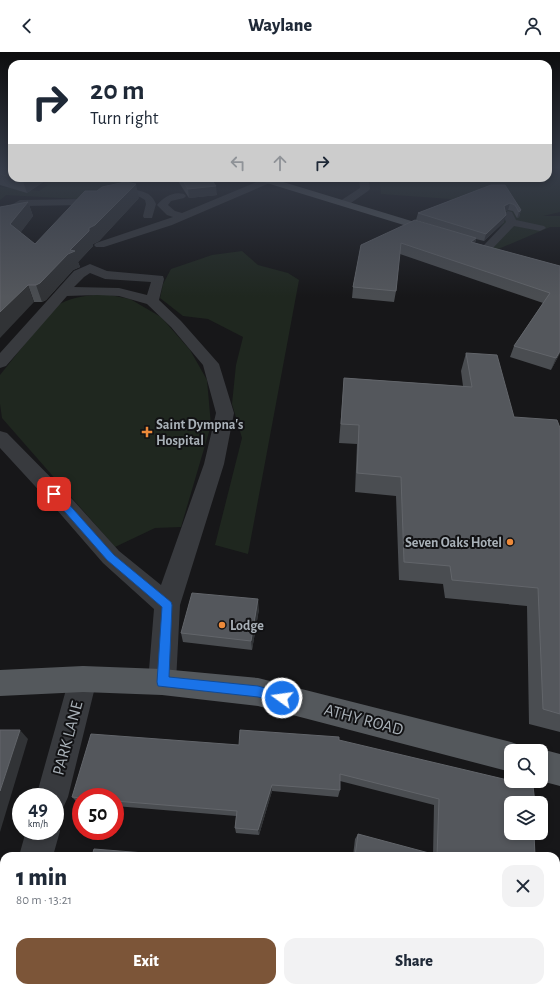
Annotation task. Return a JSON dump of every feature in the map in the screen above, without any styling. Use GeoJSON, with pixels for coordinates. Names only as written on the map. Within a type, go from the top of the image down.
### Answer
{"type":"FeatureCollection","features":[{"type":"Feature","properties":{"kind":"main road"},"geometry":{"type":"LineString","coordinates":[[366,210],[446,235]]}},
{"type":"Feature","properties":{"kind":"main road"},"geometry":{"type":"LineString","coordinates":[[474,243],[503,252]]}},
{"type":"Feature","properties":{"kind":"main road","name":"ATHY ROAD"},"geometry":{"type":"LineString","coordinates":[[0,683],[83,679],[162,682],[258,692],[504,755]]}},
{"type":"Feature","properties":{"kind":"main road"},"geometry":{"type":"LineString","coordinates":[[548,767],[560,770]]}},
{"type":"Feature","properties":{"kind":"street"},"geometry":{"type":"LineString","coordinates":[[0,216],[9,210]]}},
{"type":"Feature","properties":{"kind":"street"},"geometry":{"type":"LineString","coordinates":[[148,216],[150,210]]}},
{"type":"Feature","properties":{"kind":"street"},"geometry":{"type":"LineString","coordinates":[[167,210],[171,213],[183,217]]}},
{"type":"Feature","properties":{"kind":"street"},"geometry":{"type":"LineString","coordinates":[[100,245],[168,223],[199,210]]}},
{"type":"Feature","properties":{"kind":"street"},"geometry":{"type":"LineString","coordinates":[[135,217],[148,216],[168,223]]}},
{"type":"Feature","properties":{"kind":"street"},"geometry":{"type":"LineString","coordinates":[[488,247],[510,218],[540,228]]}},
{"type":"Feature","properties":{"kind":"street"},"geometry":{"type":"LineString","coordinates":[[90,268],[90,259],[100,245],[119,228]]}},
{"type":"Feature","properties":{"kind":"street"},"geometry":{"type":"LineString","coordinates":[[0,364],[50,305],[64,292],[79,274],[90,268]]}},
{"type":"Feature","properties":{"kind":"street"},"geometry":{"type":"LineString","coordinates":[[90,268],[105,275],[158,279],[152,301]]}},
{"type":"Feature","properties":{"kind":"street"},"geometry":{"type":"LineString","coordinates":[[64,292],[99,290],[143,297],[152,301],[176,324],[211,364],[225,413],[214,464],[167,605],[162,682]]}},
{"type":"Feature","properties":{"kind":"street"},"geometry":{"type":"LineString","coordinates":[[0,437],[65,505],[111,557],[167,605]]}},
{"type":"Feature","properties":{"kind":"street","name":"PARK LANE"},"geometry":{"type":"LineString","coordinates":[[54,788],[83,679]]}},
{"type":"Feature","properties":{"kind":"street"},"geometry":{"type":"LineString","coordinates":[[37,852],[40,840]]}},
{"type":"Feature","properties":{"kind":"shaded area"},"geometry":{"type":"Polygon","coordinates":[[[475,210],[560,210],[560,212],[543,216],[560,216],[560,227],[550,227],[496,250],[488,247],[505,220],[475,210]]]}},
{"type":"Feature","properties":{"kind":"shaded area"},"geometry":{"type":"Polygon","coordinates":[[[242,251],[258,265],[288,273],[299,280],[248,554],[215,545],[242,438],[232,404],[236,365],[243,337],[208,319],[183,316],[160,298],[163,284],[171,269],[212,255],[242,251]]]}},
{"type":"Feature","properties":{"kind":"shaded area"},"geometry":{"type":"Polygon","coordinates":[[[93,295],[110,295],[130,299],[161,317],[190,350],[207,380],[211,425],[181,527],[155,528],[115,547],[2,418],[0,404],[0,375],[52,310],[61,303],[71,299],[93,295]]]}},
{"type":"Feature","properties":{"kind":"building"},"geometry":{"type":"Polygon","coordinates":[[[0,210],[22,210],[10,224],[35,244],[67,210],[110,210],[95,225],[89,228],[89,231],[70,250],[75,251],[68,254],[40,283],[36,285],[28,285],[0,312],[0,210]]]}},
{"type":"Feature","properties":{"kind":"building"},"geometry":{"type":"Polygon","coordinates":[[[426,210],[505,210],[506,215],[486,234],[418,213],[426,210]]]}},
{"type":"Feature","properties":{"kind":"building"},"geometry":{"type":"Polygon","coordinates":[[[415,220],[476,238],[471,242],[560,266],[560,351],[556,358],[514,346],[550,293],[401,243],[396,291],[353,287],[361,245],[415,220]]]}},
{"type":"Feature","properties":{"kind":"building"},"geometry":{"type":"Polygon","coordinates":[[[466,353],[497,355],[514,417],[557,420],[560,428],[560,714],[543,709],[538,588],[452,580],[450,566],[404,562],[401,477],[357,473],[359,425],[341,424],[344,378],[472,387],[466,353]]]}},
{"type":"Feature","properties":{"kind":"building","name":"Lodge"},"geometry":{"type":"Polygon","coordinates":[[[192,593],[258,599],[251,641],[181,633],[192,593]]]}},
{"type":"Feature","properties":{"kind":"building"},"geometry":{"type":"Polygon","coordinates":[[[0,730],[20,730],[0,791],[0,730]]]}},
{"type":"Feature","properties":{"kind":"building"},"geometry":{"type":"Polygon","coordinates":[[[240,730],[339,737],[339,740],[504,779],[504,788],[533,788],[534,796],[504,796],[504,840],[534,840],[535,852],[437,852],[439,799],[340,774],[340,790],[272,785],[258,830],[235,828],[237,811],[124,802],[124,788],[75,788],[91,734],[239,745],[240,730]]]}},
{"type":"Feature","properties":{"kind":"building"},"geometry":{"type":"Polygon","coordinates":[[[358,834],[425,852],[356,852],[358,834]]]}},
{"type":"Feature","properties":{"kind":"building"},"geometry":{"type":"Polygon","coordinates":[[[94,849],[132,852],[93,852],[94,849]]]}},
{"type":"Feature","properties":{"kind":"place","name":"Saint Dympna's Hospital"},"geometry":{"type":"Point","coordinates":[147,432]}},
{"type":"Feature","properties":{"kind":"place","name":"Seven Oaks Hotel"},"geometry":{"type":"Point","coordinates":[510,542]}},
{"type":"Feature","properties":{"kind":"place","name":"Lodge"},"geometry":{"type":"Point","coordinates":[222,625]}},
{"type":"Feature","properties":{"kind":"route"},"geometry":{"type":"LineString","coordinates":[[54,494],[111,557],[167,605],[162,682],[258,692],[282,698]]}}]}
